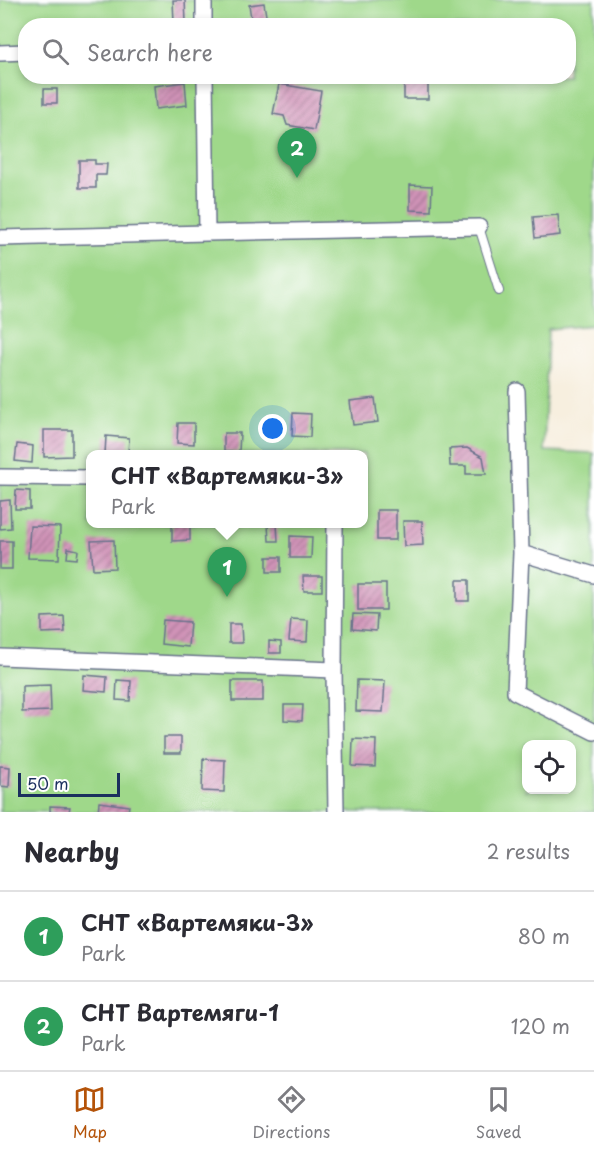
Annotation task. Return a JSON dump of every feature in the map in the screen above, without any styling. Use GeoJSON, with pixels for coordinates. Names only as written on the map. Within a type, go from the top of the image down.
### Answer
{"type":"FeatureCollection","features":[{"type":"Feature","properties":{"kind":"street"},"geometry":{"type":"LineString","coordinates":[[204,0],[204,18]]}},
{"type":"Feature","properties":{"kind":"street"},"geometry":{"type":"LineString","coordinates":[[0,53],[18,52]]}},
{"type":"Feature","properties":{"kind":"street"},"geometry":{"type":"LineString","coordinates":[[205,84],[207,233]]}},
{"type":"Feature","properties":{"kind":"street"},"geometry":{"type":"LineString","coordinates":[[0,238],[479,227]]}},
{"type":"Feature","properties":{"kind":"street"},"geometry":{"type":"LineString","coordinates":[[517,391],[521,553],[515,692],[594,732]]}},
{"type":"Feature","properties":{"kind":"street"},"geometry":{"type":"LineString","coordinates":[[0,477],[86,478]]}},
{"type":"Feature","properties":{"kind":"street"},"geometry":{"type":"LineString","coordinates":[[335,528],[336,812]]}},
{"type":"Feature","properties":{"kind":"street"},"geometry":{"type":"LineString","coordinates":[[521,553],[594,576]]}},
{"type":"Feature","properties":{"kind":"street"},"geometry":{"type":"LineString","coordinates":[[0,657],[334,670]]}},
{"type":"Feature","properties":{"kind":"lane"},"geometry":{"type":"LineString","coordinates":[[479,227],[499,291]]}},
{"type":"Feature","properties":{"kind":"green space"},"geometry":{"type":"Polygon","coordinates":[[[0,0],[594,0],[594,325],[548,329],[544,451],[594,453],[594,812],[0,812],[0,0]]]}},
{"type":"Feature","properties":{"kind":"building"},"geometry":{"type":"Polygon","coordinates":[[[173,0],[185,0],[186,18],[174,18],[173,0]]]}},
{"type":"Feature","properties":{"kind":"building"},"geometry":{"type":"Polygon","coordinates":[[[264,3],[266,18],[251,18],[249,5],[264,3]]]}},
{"type":"Feature","properties":{"kind":"building"},"geometry":{"type":"Polygon","coordinates":[[[185,84],[187,105],[156,109],[154,86],[185,84]]]}},
{"type":"Feature","properties":{"kind":"building"},"geometry":{"type":"Polygon","coordinates":[[[279,84],[321,91],[314,130],[287,125],[284,116],[273,114],[279,84]]]}},
{"type":"Feature","properties":{"kind":"building"},"geometry":{"type":"Polygon","coordinates":[[[404,84],[428,84],[428,99],[404,99],[404,84]]]}},
{"type":"Feature","properties":{"kind":"building"},"geometry":{"type":"Polygon","coordinates":[[[44,89],[57,89],[57,103],[44,103],[44,89]]]}},
{"type":"Feature","properties":{"kind":"building"},"geometry":{"type":"Polygon","coordinates":[[[79,160],[95,160],[95,164],[107,164],[106,175],[96,175],[96,188],[79,188],[79,160]]]}},
{"type":"Feature","properties":{"kind":"building"},"geometry":{"type":"Polygon","coordinates":[[[410,185],[432,186],[431,211],[410,210],[410,185]]]}},
{"type":"Feature","properties":{"kind":"building"},"geometry":{"type":"Polygon","coordinates":[[[558,215],[560,235],[535,238],[533,217],[558,215]]]}},
{"type":"Feature","properties":{"kind":"building"},"geometry":{"type":"Polygon","coordinates":[[[375,398],[378,422],[353,425],[350,401],[375,398]]]}},
{"type":"Feature","properties":{"kind":"building"},"geometry":{"type":"Polygon","coordinates":[[[293,413],[311,414],[310,437],[292,436],[293,413]]]}},
{"type":"Feature","properties":{"kind":"building"},"geometry":{"type":"Polygon","coordinates":[[[178,423],[194,423],[194,444],[177,443],[178,423]]]}},
{"type":"Feature","properties":{"kind":"building"},"geometry":{"type":"Polygon","coordinates":[[[44,430],[72,430],[72,456],[44,457],[44,430]]]}},
{"type":"Feature","properties":{"kind":"building"},"geometry":{"type":"Polygon","coordinates":[[[224,433],[240,433],[239,450],[224,450],[224,433]]]}},
{"type":"Feature","properties":{"kind":"building"},"geometry":{"type":"Polygon","coordinates":[[[106,436],[129,438],[128,450],[105,450],[106,436]]]}},
{"type":"Feature","properties":{"kind":"building"},"geometry":{"type":"Polygon","coordinates":[[[17,444],[33,446],[32,463],[15,461],[17,444]]]}},
{"type":"Feature","properties":{"kind":"building"},"geometry":{"type":"Polygon","coordinates":[[[467,448],[483,457],[486,474],[466,474],[466,466],[450,466],[449,449],[467,448]]]}},
{"type":"Feature","properties":{"kind":"building"},"geometry":{"type":"Polygon","coordinates":[[[16,490],[30,491],[30,509],[15,509],[16,490]]]}},
{"type":"Feature","properties":{"kind":"building"},"geometry":{"type":"Polygon","coordinates":[[[10,500],[11,528],[0,529],[0,501],[10,500]]]}},
{"type":"Feature","properties":{"kind":"building"},"geometry":{"type":"Polygon","coordinates":[[[377,510],[396,510],[396,540],[377,540],[377,510]]]}},
{"type":"Feature","properties":{"kind":"building"},"geometry":{"type":"Polygon","coordinates":[[[403,521],[422,521],[423,545],[404,546],[403,521]]]}},
{"type":"Feature","properties":{"kind":"building"},"geometry":{"type":"Polygon","coordinates":[[[30,526],[60,527],[59,559],[28,558],[30,526]]]}},
{"type":"Feature","properties":{"kind":"building"},"geometry":{"type":"Polygon","coordinates":[[[172,528],[190,528],[190,540],[172,541],[172,528]]]}},
{"type":"Feature","properties":{"kind":"building"},"geometry":{"type":"Polygon","coordinates":[[[268,528],[277,528],[278,541],[269,541],[268,528]]]}},
{"type":"Feature","properties":{"kind":"building"},"geometry":{"type":"Polygon","coordinates":[[[290,536],[312,537],[311,558],[290,558],[290,536]]]}},
{"type":"Feature","properties":{"kind":"building"},"geometry":{"type":"Polygon","coordinates":[[[114,540],[115,568],[93,569],[91,541],[114,540]]]}},
{"type":"Feature","properties":{"kind":"building"},"geometry":{"type":"Polygon","coordinates":[[[0,541],[12,541],[12,569],[0,569],[0,541]]]}},
{"type":"Feature","properties":{"kind":"building"},"geometry":{"type":"Polygon","coordinates":[[[68,548],[78,550],[77,559],[67,558],[68,548]]]}},
{"type":"Feature","properties":{"kind":"building"},"geometry":{"type":"Polygon","coordinates":[[[267,557],[281,557],[281,572],[267,572],[267,557]]]}},
{"type":"Feature","properties":{"kind":"building"},"geometry":{"type":"Polygon","coordinates":[[[303,576],[322,576],[322,591],[304,591],[303,576]]]}},
{"type":"Feature","properties":{"kind":"building"},"geometry":{"type":"Polygon","coordinates":[[[457,580],[469,580],[469,601],[457,601],[457,580]]]}},
{"type":"Feature","properties":{"kind":"building"},"geometry":{"type":"Polygon","coordinates":[[[358,584],[386,584],[386,610],[358,610],[358,584]]]}},
{"type":"Feature","properties":{"kind":"building"},"geometry":{"type":"Polygon","coordinates":[[[353,614],[377,615],[376,631],[352,629],[353,614]]]}},
{"type":"Feature","properties":{"kind":"building"},"geometry":{"type":"Polygon","coordinates":[[[64,616],[65,632],[42,633],[42,617],[64,616]]]}},
{"type":"Feature","properties":{"kind":"building"},"geometry":{"type":"Polygon","coordinates":[[[291,619],[308,620],[307,642],[289,641],[291,619]]]}},
{"type":"Feature","properties":{"kind":"building"},"geometry":{"type":"Polygon","coordinates":[[[163,620],[190,622],[188,647],[161,644],[163,620]]]}},
{"type":"Feature","properties":{"kind":"building"},"geometry":{"type":"Polygon","coordinates":[[[229,624],[241,624],[242,643],[229,643],[229,624]]]}},
{"type":"Feature","properties":{"kind":"building"},"geometry":{"type":"Polygon","coordinates":[[[269,641],[281,642],[281,653],[269,653],[269,641]]]}},
{"type":"Feature","properties":{"kind":"building"},"geometry":{"type":"Polygon","coordinates":[[[84,675],[107,677],[106,692],[83,690],[84,675]]]}},
{"type":"Feature","properties":{"kind":"building"},"geometry":{"type":"Polygon","coordinates":[[[117,680],[131,681],[130,701],[116,700],[117,680]]]}},
{"type":"Feature","properties":{"kind":"building"},"geometry":{"type":"Polygon","coordinates":[[[357,680],[385,681],[383,712],[356,711],[357,680]]]}},
{"type":"Feature","properties":{"kind":"building"},"geometry":{"type":"Polygon","coordinates":[[[232,681],[263,681],[263,701],[232,701],[232,681]]]}},
{"type":"Feature","properties":{"kind":"building"},"geometry":{"type":"Polygon","coordinates":[[[50,685],[51,711],[22,712],[22,686],[50,685]]]}},
{"type":"Feature","properties":{"kind":"building"},"geometry":{"type":"Polygon","coordinates":[[[284,705],[303,705],[302,721],[284,720],[284,705]]]}},
{"type":"Feature","properties":{"kind":"building"},"geometry":{"type":"Polygon","coordinates":[[[164,737],[181,737],[181,753],[164,753],[164,737]]]}},
{"type":"Feature","properties":{"kind":"building"},"geometry":{"type":"Polygon","coordinates":[[[353,739],[376,740],[375,767],[352,766],[353,739]]]}},
{"type":"Feature","properties":{"kind":"building"},"geometry":{"type":"Polygon","coordinates":[[[203,759],[225,760],[224,792],[202,791],[203,759]]]}},
{"type":"Feature","properties":{"kind":"building"},"geometry":{"type":"Polygon","coordinates":[[[0,766],[10,767],[9,787],[0,786],[0,766]]]}},
{"type":"Feature","properties":{"kind":"building"},"geometry":{"type":"Polygon","coordinates":[[[99,802],[129,806],[128,812],[98,812],[99,802]]]}},
{"type":"Feature","properties":{"kind":"building"},"geometry":{"type":"Polygon","coordinates":[[[50,806],[70,807],[69,812],[50,812],[50,806]]]}},
{"type":"Feature","properties":{"kind":"place","name":"СНТ Вартемяги-1"},"geometry":{"type":"Point","coordinates":[297,178]}},
{"type":"Feature","properties":{"kind":"place","name":"СНТ «Вартемяки-3»"},"geometry":{"type":"Point","coordinates":[227,597]}}]}
